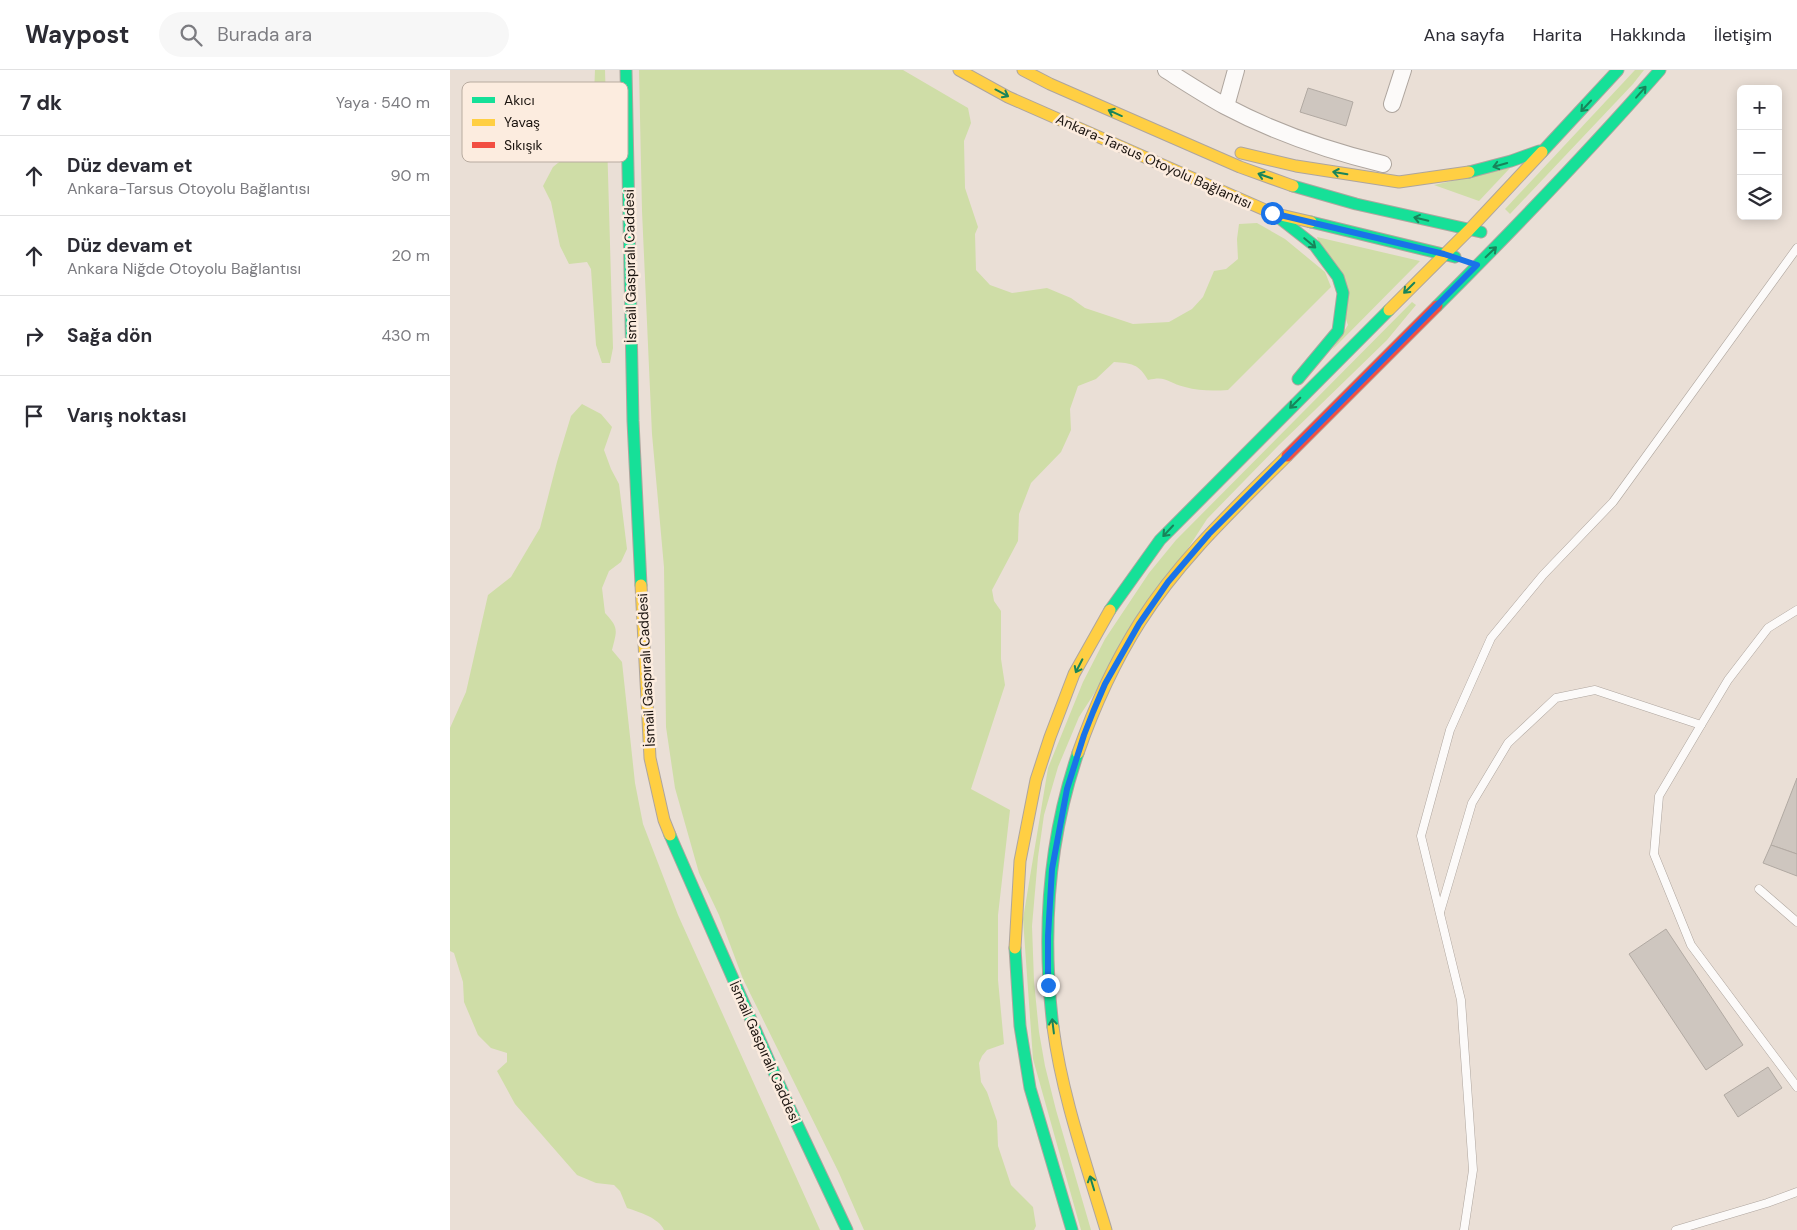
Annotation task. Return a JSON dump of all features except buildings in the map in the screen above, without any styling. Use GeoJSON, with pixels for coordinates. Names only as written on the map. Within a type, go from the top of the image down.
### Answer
{"type":"FeatureCollection","features":[{"type":"Feature","properties":{"kind":"main road","name":"Ankara-Tarsus Otoyolu Bağlantısı"},"geometry":{"type":"LineString","coordinates":[[959,70],[1008,97],[1272,213],[1444,254],[1477,265]]}},
{"type":"Feature","properties":{"kind":"main road","name":"Ankara-Tarsus Otoyolu Bağlantısı"},"geometry":{"type":"LineString","coordinates":[[1023,70],[1050,84],[1240,167],[1298,188],[1356,204],[1506,237]]}},
{"type":"Feature","properties":{"kind":"main road"},"geometry":{"type":"LineString","coordinates":[[1072,1230],[1032,1097],[1020,1026],[1015,942],[1020,861],[1036,780],[1052,729],[1074,674],[1107,614],[1160,540],[1469,230],[1618,70]]}},
{"type":"Feature","properties":{"kind":"main road"},"geometry":{"type":"LineString","coordinates":[[1106,1230],[1062,1075],[1048,985],[1048,936],[1052,869],[1067,789],[1084,735],[1105,684],[1122,652],[1155,599],[1180,566],[1241,501],[1506,237],[1660,70]]}},
{"type":"Feature","properties":{"kind":"main road"},"geometry":{"type":"LineString","coordinates":[[1169,136],[1296,166],[1399,182],[1492,167],[1546,148]]}},
{"type":"Feature","properties":{"kind":"main road","name":"İsmail Gaspıralı Caddesi"},"geometry":{"type":"LineString","coordinates":[[628,162],[633,421],[650,758],[664,820],[791,1111],[847,1230]]}},
{"type":"Feature","properties":{"kind":"main road"},"geometry":{"type":"LineString","coordinates":[[1272,213],[1315,246],[1338,277],[1342,293],[1338,331],[1292,385]]}},
{"type":"Feature","properties":{"kind":"main road"},"geometry":{"type":"LineString","coordinates":[[1184,514],[1267,416]]}},
{"type":"Feature","properties":{"kind":"street"},"geometry":{"type":"LineString","coordinates":[[1166,70],[1226,106],[1272,127],[1344,154],[1383,164]]}},
{"type":"Feature","properties":{"kind":"street"},"geometry":{"type":"LineString","coordinates":[[1226,106],[1236,70]]}},
{"type":"Feature","properties":{"kind":"street"},"geometry":{"type":"LineString","coordinates":[[1392,104],[1403,70]]}},
{"type":"Feature","properties":{"kind":"lane"},"geometry":{"type":"LineString","coordinates":[[1464,1230],[1473,1170],[1461,1000],[1421,836],[1450,730],[1491,638],[1543,574],[1612,502],[1797,248]]}},
{"type":"Feature","properties":{"kind":"lane"},"geometry":{"type":"LineString","coordinates":[[1797,610],[1768,628],[1728,680],[1659,796],[1654,854],[1691,945],[1797,1087]]}},
{"type":"Feature","properties":{"kind":"lane"},"geometry":{"type":"LineString","coordinates":[[1440,912],[1472,803],[1508,743],[1556,698],[1595,690],[1701,726]]}},
{"type":"Feature","properties":{"kind":"lane"},"geometry":{"type":"LineString","coordinates":[[1759,889],[1797,922]]}},
{"type":"Feature","properties":{"kind":"lane"},"geometry":{"type":"LineString","coordinates":[[1676,1230],[1767,1203],[1797,1192]]}},
{"type":"Feature","properties":{"kind":"green space"},"geometry":{"type":"Polygon","coordinates":[[[595,70],[605,70],[605,82],[595,82],[595,70]]]}},
{"type":"Feature","properties":{"kind":"green space"},"geometry":{"type":"Polygon","coordinates":[[[639,70],[903,70],[968,108],[971,123],[964,141],[965,188],[978,227],[975,234],[976,270],[990,285],[1012,293],[1047,288],[1071,298],[1085,308],[1133,324],[1169,322],[1192,309],[1203,297],[1214,271],[1226,269],[1238,259],[1237,239],[1239,224],[1257,223],[1285,239],[1325,272],[1331,287],[1228,390],[1201,390],[1159,378],[1148,380],[1134,365],[1114,362],[1096,379],[1078,386],[1070,409],[1071,430],[1061,452],[1031,483],[1019,514],[1018,541],[992,590],[994,601],[1001,611],[1001,659],[1005,685],[971,789],[1010,810],[998,915],[998,980],[1004,1044],[987,1050],[979,1063],[981,1082],[987,1092],[997,1121],[998,1146],[1011,1185],[1033,1207],[1036,1226],[1034,1230],[864,1230],[839,1173],[743,979],[719,915],[699,873],[675,788],[666,727],[664,567],[652,434],[642,211],[639,70]]]}},
{"type":"Feature","properties":{"kind":"green space"},"geometry":{"type":"Polygon","coordinates":[[[1635,70],[1644,70],[1510,214],[1505,209],[1635,70]]]}},
{"type":"Feature","properties":{"kind":"green space"},"geometry":{"type":"Polygon","coordinates":[[[559,162],[608,162],[613,348],[610,363],[602,363],[596,345],[591,269],[587,262],[569,264],[560,246],[551,202],[543,186],[553,167],[559,162]]]}},
{"type":"Feature","properties":{"kind":"green space"},"geometry":{"type":"Polygon","coordinates":[[[1510,168],[1479,201],[1434,185],[1510,168]]]}},
{"type":"Feature","properties":{"kind":"green space"},"geometry":{"type":"Polygon","coordinates":[[[1317,237],[1420,261],[1332,350],[1348,325],[1317,237]]]}},
{"type":"Feature","properties":{"kind":"green space"},"geometry":{"type":"Polygon","coordinates":[[[1412,302],[1416,305],[1387,340],[1279,445],[1207,519],[1079,717],[1058,767],[1044,815],[1038,857],[1032,926],[1034,981],[1039,1032],[1045,1066],[1091,1230],[1081,1230],[1033,1059],[1023,919],[1048,768],[1083,682],[1105,639],[1149,573],[1176,540],[1412,302]]]}},
{"type":"Feature","properties":{"kind":"green space"},"geometry":{"type":"Polygon","coordinates":[[[582,404],[601,414],[612,427],[604,450],[619,484],[627,549],[621,562],[609,571],[602,588],[605,613],[613,622],[616,630],[612,650],[622,662],[635,783],[643,824],[678,915],[820,1230],[664,1230],[653,1219],[627,1208],[620,1191],[614,1185],[596,1183],[577,1175],[515,1104],[497,1071],[507,1062],[507,1053],[491,1048],[478,1035],[464,1002],[463,982],[454,953],[450,951],[450,728],[466,692],[488,595],[511,577],[540,528],[571,416],[582,404]]]}},
{"type":"Feature","properties":{"kind":"traffic: fast"},"geometry":{"type":"LineString","coordinates":[[626,70],[626,82]]}},
{"type":"Feature","properties":{"kind":"traffic: fast"},"geometry":{"type":"LineString","coordinates":[[1542,152],[1618,70]]}},
{"type":"Feature","properties":{"kind":"traffic: fast"},"geometry":{"type":"LineString","coordinates":[[1437,306],[1551,190],[1660,70]]}},
{"type":"Feature","properties":{"kind":"traffic: fast"},"geometry":{"type":"LineString","coordinates":[[1469,172],[1511,161],[1539,151]]}},
{"type":"Feature","properties":{"kind":"traffic: fast"},"geometry":{"type":"LineString","coordinates":[[628,162],[633,421],[641,585]]}},
{"type":"Feature","properties":{"kind":"traffic: fast"},"geometry":{"type":"LineString","coordinates":[[1293,186],[1356,204],[1481,232]]}},
{"type":"Feature","properties":{"kind":"traffic: fast"},"geometry":{"type":"LineString","coordinates":[[1278,217],[1315,246],[1338,277],[1343,293],[1338,331],[1298,379]]}},
{"type":"Feature","properties":{"kind":"traffic: fast"},"geometry":{"type":"LineString","coordinates":[[1311,222],[1455,257]]}},
{"type":"Feature","properties":{"kind":"traffic: fast"},"geometry":{"type":"LineString","coordinates":[[1110,610],[1160,540],[1389,310]]}},
{"type":"Feature","properties":{"kind":"traffic: fast"},"geometry":{"type":"LineString","coordinates":[[1053,1027],[1048,958],[1050,888],[1060,820],[1078,753]]}},
{"type":"Feature","properties":{"kind":"traffic: fast"},"geometry":{"type":"LineString","coordinates":[[670,835],[791,1111],[847,1230]]}},
{"type":"Feature","properties":{"kind":"traffic: fast"},"geometry":{"type":"LineString","coordinates":[[1015,948],[1020,1026],[1030,1088],[1072,1230]]}},
{"type":"Feature","properties":{"kind":"traffic: slow"},"geometry":{"type":"LineString","coordinates":[[959,70],[1008,97],[1272,213],[1311,222]]}},
{"type":"Feature","properties":{"kind":"traffic: slow"},"geometry":{"type":"LineString","coordinates":[[1023,70],[1050,84],[1240,167],[1293,186]]}},
{"type":"Feature","properties":{"kind":"traffic: slow"},"geometry":{"type":"LineString","coordinates":[[1389,310],[1469,230],[1542,152]]}},
{"type":"Feature","properties":{"kind":"traffic: slow"},"geometry":{"type":"LineString","coordinates":[[1241,153],[1296,166],[1399,182],[1469,172]]}},
{"type":"Feature","properties":{"kind":"traffic: slow"},"geometry":{"type":"LineString","coordinates":[[1078,753],[1113,669],[1140,622],[1156,599],[1172,577],[1209,535],[1287,456]]}},
{"type":"Feature","properties":{"kind":"traffic: slow"},"geometry":{"type":"LineString","coordinates":[[641,585],[650,758],[664,820],[670,835]]}},
{"type":"Feature","properties":{"kind":"traffic: slow"},"geometry":{"type":"LineString","coordinates":[[1015,948],[1020,861],[1036,780],[1074,674],[1110,610]]}},
{"type":"Feature","properties":{"kind":"traffic: slow"},"geometry":{"type":"LineString","coordinates":[[1053,1027],[1068,1104],[1106,1230]]}},
{"type":"Feature","properties":{"kind":"traffic: jam"},"geometry":{"type":"LineString","coordinates":[[1287,456],[1437,306]]}},
{"type":"Feature","properties":{"kind":"route"},"geometry":{"type":"LineString","coordinates":[[1048,985],[1049,899],[1052,869],[1067,789],[1093,712],[1122,652],[1155,599],[1180,566],[1209,534],[1477,265],[1444,254],[1272,213]]}}]}
